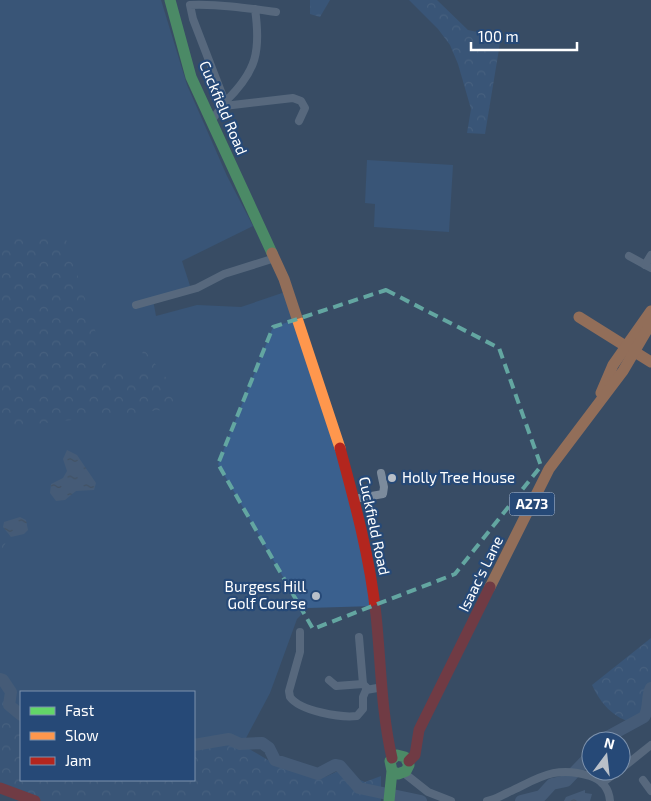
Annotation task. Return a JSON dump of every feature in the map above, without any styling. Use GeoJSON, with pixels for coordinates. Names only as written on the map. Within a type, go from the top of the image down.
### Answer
{"type":"FeatureCollection","features":[{"type":"Feature","properties":{"kind":"main road","name":"Cuckfield Road"},"geometry":{"type":"LineString","coordinates":[[170,0],[192,77],[275,258],[333,425],[354,499],[376,614],[388,745],[401,765]]}},
{"type":"Feature","properties":{"kind":"main road","name":"Isaac's Lane"},"geometry":{"type":"LineString","coordinates":[[401,765],[415,755],[419,730],[549,469],[600,398],[615,382],[651,311]]}},
{"type":"Feature","properties":{"kind":"main road"},"geometry":{"type":"LineString","coordinates":[[579,317],[651,362]]}},
{"type":"Feature","properties":{"kind":"main road","name":"Isaac's Lane"},"geometry":{"type":"LineString","coordinates":[[630,350],[651,323]]}},
{"type":"Feature","properties":{"kind":"main road","name":"A273"},"geometry":{"type":"LineString","coordinates":[[389,800],[401,765]]}},
{"type":"Feature","properties":{"kind":"main road"},"geometry":{"type":"LineString","coordinates":[[0,788],[35,801]]}},
{"type":"Feature","properties":{"kind":"street"},"geometry":{"type":"LineString","coordinates":[[225,104],[193,19],[190,5],[217,4],[276,12]]}},
{"type":"Feature","properties":{"kind":"street"},"geometry":{"type":"LineString","coordinates":[[212,120],[254,64],[259,46],[255,9]]}},
{"type":"Feature","properties":{"kind":"street"},"geometry":{"type":"LineString","coordinates":[[225,104],[293,98],[302,101],[305,108],[299,121]]}},
{"type":"Feature","properties":{"kind":"street"},"geometry":{"type":"LineString","coordinates":[[629,256],[648,266],[651,255]]}},
{"type":"Feature","properties":{"kind":"street"},"geometry":{"type":"LineString","coordinates":[[136,305],[197,288],[224,274],[275,258]]}},
{"type":"Feature","properties":{"kind":"street"},"geometry":{"type":"LineString","coordinates":[[354,499],[383,494],[384,487],[381,473]]}},
{"type":"Feature","properties":{"kind":"street"},"geometry":{"type":"LineString","coordinates":[[300,632],[300,652],[289,691],[290,697],[294,702],[338,716],[357,716],[363,709],[363,694],[366,686],[359,637]]}},
{"type":"Feature","properties":{"kind":"street"},"geometry":{"type":"LineString","coordinates":[[329,680],[336,686],[382,687]]}},
{"type":"Feature","properties":{"kind":"street"},"geometry":{"type":"LineString","coordinates":[[631,761],[651,745]]}},
{"type":"Feature","properties":{"kind":"street"},"geometry":{"type":"LineString","coordinates":[[401,765],[416,782],[432,794],[451,801]]}},
{"type":"Feature","properties":{"kind":"street"},"geometry":{"type":"LineString","coordinates":[[487,801],[549,772],[567,770],[602,783],[610,792],[610,801]]}},
{"type":"Feature","properties":{"kind":"street"},"geometry":{"type":"LineString","coordinates":[[643,780],[651,791]]}},
{"type":"Feature","properties":{"kind":"highlighted area"},"geometry":{"type":"Polygon","coordinates":[[[386,290],[499,348],[541,466],[455,574],[313,629],[218,464],[273,327],[386,290]]]}},
{"type":"Feature","properties":{"kind":"green space"},"geometry":{"type":"Polygon","coordinates":[[[0,0],[161,0],[187,85],[227,176],[253,226],[182,261],[191,289],[153,300],[156,316],[197,305],[241,307],[288,291],[336,433],[375,606],[308,608],[297,619],[270,693],[246,738],[195,749],[195,691],[20,691],[20,765],[0,759],[0,0]]]}},
{"type":"Feature","properties":{"kind":"green space"},"geometry":{"type":"Polygon","coordinates":[[[310,0],[330,0],[320,17],[310,14],[310,0]]]}},
{"type":"Feature","properties":{"kind":"green space"},"geometry":{"type":"Polygon","coordinates":[[[409,0],[437,0],[468,30],[501,37],[485,134],[467,133],[471,109],[458,64],[450,45],[438,29],[409,0]]]}},
{"type":"Feature","properties":{"kind":"green space"},"geometry":{"type":"Polygon","coordinates":[[[367,160],[453,165],[449,232],[374,227],[375,204],[365,203],[367,160]]]}},
{"type":"Feature","properties":{"kind":"green space"},"geometry":{"type":"Polygon","coordinates":[[[0,233],[65,236],[108,371],[144,369],[142,347],[189,407],[0,428],[0,233]]]}},
{"type":"Feature","properties":{"kind":"green space"},"geometry":{"type":"Polygon","coordinates":[[[0,525],[8,537],[0,556],[0,525]]]}},
{"type":"Feature","properties":{"kind":"green space"},"geometry":{"type":"Polygon","coordinates":[[[651,638],[651,715],[634,723],[620,718],[608,709],[592,685],[651,638]]]}},
{"type":"Feature","properties":{"kind":"green space"},"geometry":{"type":"Polygon","coordinates":[[[8,683],[20,721],[20,781],[195,781],[195,747],[210,741],[239,743],[268,760],[325,777],[338,771],[365,782],[381,776],[381,801],[41,801],[0,786],[0,685],[8,683]]]}},
{"type":"Feature","properties":{"kind":"water"},"geometry":{"type":"Polygon","coordinates":[[[67,450],[77,455],[96,483],[94,490],[76,491],[65,500],[56,501],[50,493],[51,484],[63,478],[67,471],[63,459],[67,450]]]}},
{"type":"Feature","properties":{"kind":"water"},"geometry":{"type":"Polygon","coordinates":[[[20,517],[26,520],[28,530],[24,534],[11,537],[3,527],[4,522],[20,517]]]}},
{"type":"Feature","properties":{"kind":"water"},"geometry":{"type":"Polygon","coordinates":[[[585,790],[585,793],[592,794],[590,801],[564,801],[566,797],[585,790]]]}},
{"type":"Feature","properties":{"kind":"waterway"},"geometry":{"type":"LineString","coordinates":[[0,679],[3,680],[11,692],[9,705],[20,714]]}},
{"type":"Feature","properties":{"kind":"waterway"},"geometry":{"type":"LineString","coordinates":[[618,731],[644,717],[651,688]]}},
{"type":"Feature","properties":{"kind":"waterway"},"geometry":{"type":"LineString","coordinates":[[195,745],[229,739],[240,744],[262,743],[269,748],[275,760],[318,774],[335,765],[340,766],[359,788],[421,801]]}},
{"type":"Feature","properties":{"kind":"waterway"},"geometry":{"type":"LineString","coordinates":[[521,801],[541,796],[552,784],[566,781],[581,765]]}},
{"type":"Feature","properties":{"kind":"traffic: fast"},"geometry":{"type":"LineString","coordinates":[[170,0],[191,77],[272,253]]}},
{"type":"Feature","properties":{"kind":"traffic: fast"},"geometry":{"type":"LineString","coordinates":[[389,801],[392,771],[390,761],[397,755],[405,757],[409,765],[406,771],[398,774],[392,771]]}},
{"type":"Feature","properties":{"kind":"traffic: slow"},"geometry":{"type":"LineString","coordinates":[[272,253],[284,279],[340,448]]}},
{"type":"Feature","properties":{"kind":"traffic: slow"},"geometry":{"type":"LineString","coordinates":[[601,393],[613,365],[651,311]]}},
{"type":"Feature","properties":{"kind":"traffic: slow"},"geometry":{"type":"LineString","coordinates":[[579,317],[651,362]]}},
{"type":"Feature","properties":{"kind":"traffic: slow"},"geometry":{"type":"LineString","coordinates":[[490,587],[549,469],[623,371],[651,323]]}},
{"type":"Feature","properties":{"kind":"traffic: jam"},"geometry":{"type":"LineString","coordinates":[[340,448],[370,573],[376,615],[383,704],[392,758]]}},
{"type":"Feature","properties":{"kind":"traffic: jam"},"geometry":{"type":"LineString","coordinates":[[409,761],[415,755],[419,730],[490,587]]}},
{"type":"Feature","properties":{"kind":"traffic: jam"},"geometry":{"type":"LineString","coordinates":[[0,788],[35,801]]}},
{"type":"Feature","properties":{"kind":"place","name":"Holly Tree House"},"geometry":{"type":"Point","coordinates":[392,478]}},
{"type":"Feature","properties":{"kind":"place","name":"Burgess Hill Golf Course"},"geometry":{"type":"Point","coordinates":[316,596]}}]}
